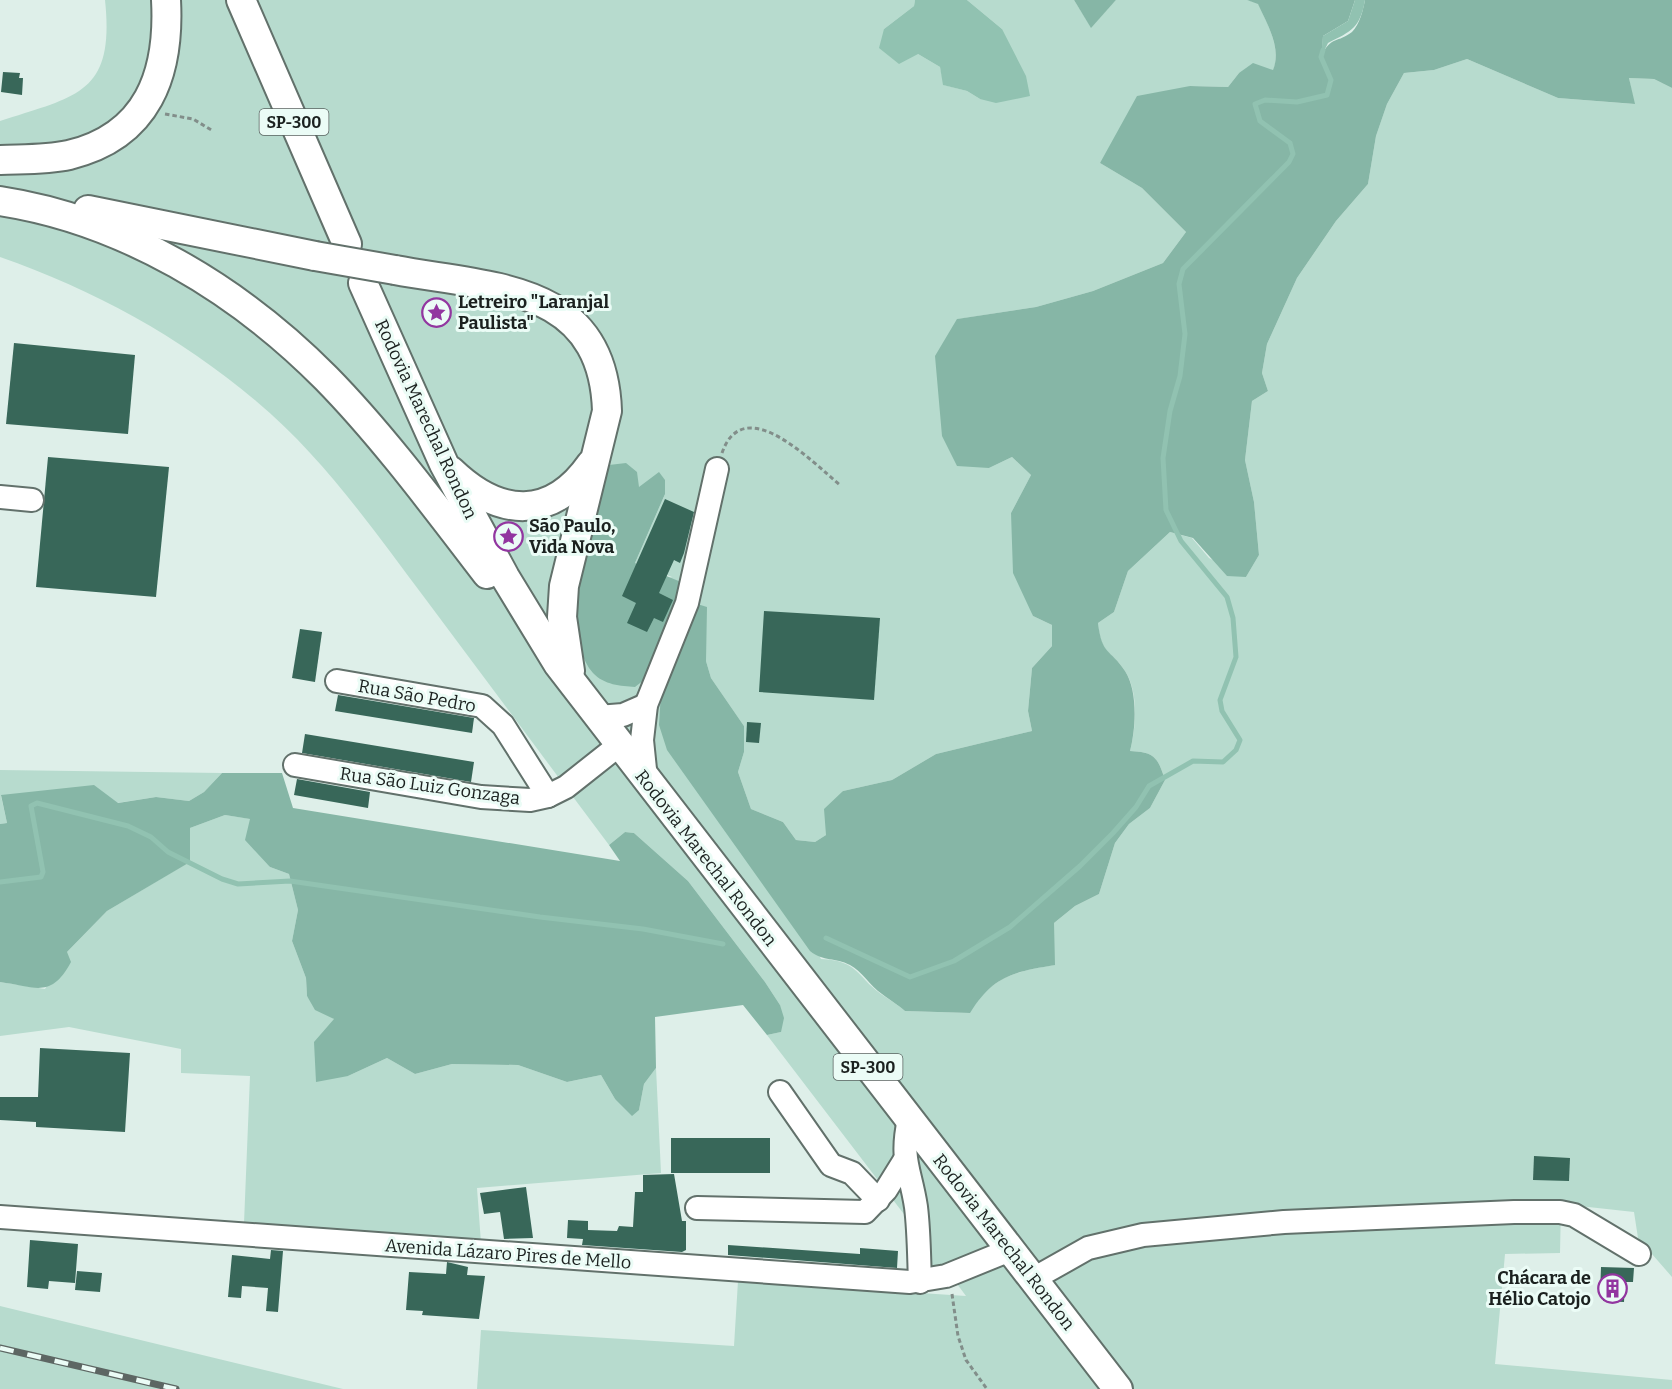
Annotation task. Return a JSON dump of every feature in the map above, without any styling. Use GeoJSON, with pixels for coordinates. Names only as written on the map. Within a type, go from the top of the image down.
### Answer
{"type":"FeatureCollection","features":[{"type":"Feature","properties":{"kind":"main road"},"geometry":{"type":"LineString","coordinates":[[0,160],[46,158],[90,148],[124,127],[144,105],[162,68],[167,38],[166,0]]}},
{"type":"Feature","properties":{"kind":"main road","name":"SP-300"},"geometry":{"type":"LineString","coordinates":[[241,0],[347,244]]}},
{"type":"Feature","properties":{"kind":"main road"},"geometry":{"type":"LineString","coordinates":[[0,199],[76,208],[519,294],[556,308],[570,318],[588,338],[597,355],[606,385],[607,411],[564,586],[565,674]]}},
{"type":"Feature","properties":{"kind":"main road"},"geometry":{"type":"LineString","coordinates":[[0,199],[68,218],[156,253],[234,300],[261,321],[352,405],[565,674]]}},
{"type":"Feature","properties":{"kind":"main road","name":"Rodovia Marechal Rondon"},"geometry":{"type":"LineString","coordinates":[[363,283],[444,464],[505,577],[565,674],[1118,1389]]}},
{"type":"Feature","properties":{"kind":"main road"},"geometry":{"type":"LineString","coordinates":[[444,464],[463,482],[482,494],[518,507],[536,506],[566,494],[594,460]]}},
{"type":"Feature","properties":{"kind":"street"},"geometry":{"type":"LineString","coordinates":[[646,781],[642,740],[646,705],[687,603],[717,468]]}},
{"type":"Feature","properties":{"kind":"street"},"geometry":{"type":"LineString","coordinates":[[0,497],[32,500]]}},
{"type":"Feature","properties":{"kind":"street","name":"Rua São Pedro"},"geometry":{"type":"LineString","coordinates":[[337,681],[482,706],[495,715],[548,796]]}},
{"type":"Feature","properties":{"kind":"street"},"geometry":{"type":"LineString","coordinates":[[598,717],[623,715],[646,705]]}},
{"type":"Feature","properties":{"kind":"street","name":"Rua São Luiz Gonzaga"},"geometry":{"type":"LineString","coordinates":[[295,765],[482,797],[530,800],[548,796],[566,787],[620,745]]}},
{"type":"Feature","properties":{"kind":"street"},"geometry":{"type":"LineString","coordinates":[[780,1092],[831,1165],[852,1173],[878,1200]]}},
{"type":"Feature","properties":{"kind":"street"},"geometry":{"type":"LineString","coordinates":[[909,1119],[904,1141],[904,1161],[916,1206],[920,1282]]}},
{"type":"Feature","properties":{"kind":"street"},"geometry":{"type":"LineString","coordinates":[[697,1208],[865,1212],[878,1200],[904,1161]]}},
{"type":"Feature","properties":{"kind":"street"},"geometry":{"type":"LineString","coordinates":[[1033,1279],[1088,1248],[1143,1235],[1284,1222],[1514,1212],[1560,1212],[1574,1215],[1639,1254]]}},
{"type":"Feature","properties":{"kind":"street","name":"Avenida Lázaro Pires de Mello"},"geometry":{"type":"LineString","coordinates":[[0,1217],[494,1254],[920,1282],[946,1276],[1010,1250]]}},
{"type":"Feature","properties":{"kind":"path"},"geometry":{"type":"LineString","coordinates":[[144,105],[168,115],[193,119],[213,131]]}},
{"type":"Feature","properties":{"kind":"path"},"geometry":{"type":"LineString","coordinates":[[717,468],[725,443],[738,432],[758,427],[776,433],[840,485]]}},
{"type":"Feature","properties":{"kind":"path"},"geometry":{"type":"LineString","coordinates":[[946,1276],[958,1336],[966,1360],[987,1389]]}},
{"type":"Feature","properties":{"kind":"shaded area"},"geometry":{"type":"Polygon","coordinates":[[[105,0],[915,0],[914,6],[884,29],[940,67],[944,85],[967,91],[980,99],[1002,29],[967,0],[1074,0],[1091,27],[1116,0],[1247,0],[1258,3],[1275,45],[1273,71],[1239,73],[1228,87],[1190,86],[1100,163],[1142,188],[1186,232],[1163,263],[1093,291],[1036,307],[958,319],[989,468],[1012,457],[1031,475],[1011,513],[1033,616],[1052,625],[1052,646],[1032,668],[1028,711],[1032,731],[936,754],[892,780],[843,791],[826,835],[815,842],[796,840],[783,822],[751,809],[738,772],[744,752],[744,726],[711,678],[706,661],[706,607],[672,659],[821,959],[833,960],[850,966],[881,994],[905,1011],[969,1013],[986,991],[1005,978],[1027,970],[1054,965],[1054,923],[1075,906],[1099,894],[1115,843],[1129,824],[1150,808],[1165,780],[1154,758],[1145,753],[1130,751],[1135,721],[1133,689],[1125,671],[1104,647],[1098,623],[1114,612],[1128,571],[1170,532],[1192,538],[1209,558],[1246,577],[1259,555],[1254,502],[1245,460],[1252,401],[1268,391],[1262,373],[1267,344],[1297,278],[1336,221],[1368,184],[1376,136],[1387,104],[1404,73],[1434,70],[1467,59],[1558,98],[1634,104],[1629,78],[1654,79],[1672,88],[1672,1277],[1638,1238],[1634,1212],[1561,1204],[1560,1253],[1505,1254],[1495,1364],[1672,1380],[1672,1389],[477,1389],[481,1330],[734,1346],[738,1281],[966,1296],[946,1269],[929,1273],[926,1243],[767,1035],[781,1032],[780,1005],[688,881],[634,833],[625,832],[609,845],[365,519],[303,445],[256,401],[197,356],[166,336],[69,284],[0,257],[0,121],[70,97],[85,86],[96,73],[104,55],[107,31],[105,0]],[[665,494],[577,600],[672,577],[635,563],[665,494]]]}},
{"type":"Feature","properties":{"kind":"shaded area"},"geometry":{"type":"Polygon","coordinates":[[[915,0],[967,0],[1002,29],[1026,76],[1030,96],[996,103],[980,99],[967,91],[943,85],[940,67],[918,54],[899,64],[879,48],[884,29],[914,6],[915,0]]]}},
{"type":"Feature","properties":{"kind":"shaded area"},"geometry":{"type":"Polygon","coordinates":[[[1074,0],[1116,0],[1091,28],[1074,0]]]}},
{"type":"Feature","properties":{"kind":"shaded area"},"geometry":{"type":"Polygon","coordinates":[[[1247,0],[1355,0],[1348,21],[1323,36],[1322,55],[1332,42],[1355,29],[1365,0],[1672,0],[1672,88],[1654,79],[1629,78],[1635,104],[1558,98],[1467,59],[1434,70],[1404,73],[1387,104],[1376,136],[1368,184],[1336,221],[1297,278],[1267,344],[1262,373],[1268,391],[1252,401],[1245,460],[1254,502],[1259,555],[1246,577],[1227,576],[1193,538],[1170,532],[1128,571],[1114,612],[1098,623],[1104,647],[1125,671],[1132,689],[1134,732],[1130,751],[1145,753],[1154,758],[1165,780],[1150,808],[1129,824],[1115,843],[1099,894],[1075,906],[1054,923],[1055,965],[1027,970],[996,983],[970,1013],[905,1011],[878,991],[854,968],[845,963],[820,957],[810,951],[667,750],[659,725],[661,692],[694,603],[707,607],[706,661],[711,678],[744,726],[744,752],[738,772],[751,809],[783,822],[796,840],[815,842],[826,835],[824,809],[843,791],[892,780],[936,754],[1032,731],[1028,711],[1032,668],[1052,646],[1052,625],[1033,616],[1013,573],[1011,513],[1031,475],[1012,457],[989,468],[957,466],[942,436],[935,356],[957,319],[1036,307],[1093,291],[1163,263],[1186,232],[1142,188],[1100,163],[1137,96],[1190,86],[1228,87],[1239,73],[1253,63],[1273,70],[1276,53],[1272,36],[1258,4],[1247,0]]]}},
{"type":"Feature","properties":{"kind":"shaded area"},"geometry":{"type":"Polygon","coordinates":[[[1355,0],[1365,0],[1357,23],[1349,32],[1328,43],[1321,57],[1323,36],[1348,21],[1355,0]]]}},
{"type":"Feature","properties":{"kind":"shaded area"},"geometry":{"type":"Polygon","coordinates":[[[626,463],[637,472],[639,487],[659,472],[665,480],[665,494],[635,563],[681,582],[684,590],[649,676],[635,687],[607,682],[593,673],[582,654],[578,630],[578,602],[582,572],[609,465],[626,463]]]}},
{"type":"Feature","properties":{"kind":"shaded area"},"geometry":{"type":"Polygon","coordinates":[[[0,770],[222,773],[204,792],[189,801],[156,797],[117,803],[1,796],[7,823],[0,824],[0,770]]]}},
{"type":"Feature","properties":{"kind":"shaded area"},"geometry":{"type":"Polygon","coordinates":[[[222,773],[282,773],[293,808],[620,861],[609,845],[625,832],[634,833],[688,881],[765,982],[780,1005],[784,1018],[781,1032],[767,1035],[743,1005],[655,1017],[656,1068],[644,1084],[639,1110],[632,1116],[615,1099],[601,1075],[567,1082],[518,1065],[452,1064],[415,1074],[387,1058],[348,1076],[316,1082],[314,1042],[334,1019],[315,1010],[307,996],[306,978],[292,941],[298,910],[289,874],[270,867],[245,840],[250,819],[225,815],[190,828],[190,862],[107,911],[67,952],[71,962],[57,981],[42,988],[0,982],[0,824],[7,823],[1,795],[94,785],[118,803],[156,797],[189,801],[204,792],[222,773]]]}},
{"type":"Feature","properties":{"kind":"shaded area"},"geometry":{"type":"Polygon","coordinates":[[[225,815],[251,819],[270,867],[289,874],[298,910],[292,941],[306,978],[307,996],[334,1019],[348,1076],[387,1058],[415,1074],[452,1064],[518,1065],[567,1082],[601,1075],[615,1099],[639,1110],[644,1084],[656,1068],[661,1173],[477,1188],[481,1243],[244,1223],[250,1076],[181,1073],[181,1049],[69,1027],[0,1036],[0,982],[45,989],[67,952],[107,911],[189,862],[190,828],[225,815]]]}},
{"type":"Feature","properties":{"kind":"shaded area"},"geometry":{"type":"Polygon","coordinates":[[[0,1306],[343,1389],[0,1389],[0,1306]]]}},
{"type":"Feature","properties":{"kind":"building"},"geometry":{"type":"Polygon","coordinates":[[[3,72],[20,73],[19,78],[23,78],[22,95],[1,92],[3,72]]]}},
{"type":"Feature","properties":{"kind":"building"},"geometry":{"type":"Polygon","coordinates":[[[14,343],[135,355],[128,434],[6,424],[14,343]]]}},
{"type":"Feature","properties":{"kind":"building"},"geometry":{"type":"Polygon","coordinates":[[[48,457],[169,467],[156,597],[36,587],[48,457]]]}},
{"type":"Feature","properties":{"kind":"building"},"geometry":{"type":"Polygon","coordinates":[[[665,499],[694,512],[680,563],[674,560],[659,593],[673,600],[663,622],[654,618],[647,632],[627,623],[636,603],[622,596],[665,499]]]}},
{"type":"Feature","properties":{"kind":"building"},"geometry":{"type":"Polygon","coordinates":[[[764,611],[880,618],[874,700],[759,692],[764,611]]]}},
{"type":"Feature","properties":{"kind":"building"},"geometry":{"type":"Polygon","coordinates":[[[300,629],[322,632],[315,682],[292,678],[300,629]]]}},
{"type":"Feature","properties":{"kind":"building"},"geometry":{"type":"Polygon","coordinates":[[[338,695],[474,718],[472,733],[335,711],[338,695]]]}},
{"type":"Feature","properties":{"kind":"building"},"geometry":{"type":"Polygon","coordinates":[[[747,722],[761,723],[759,743],[746,742],[747,722]]]}},
{"type":"Feature","properties":{"kind":"building"},"geometry":{"type":"Polygon","coordinates":[[[305,734],[474,762],[471,782],[302,753],[305,734]]]}},
{"type":"Feature","properties":{"kind":"building"},"geometry":{"type":"Polygon","coordinates":[[[297,779],[370,792],[368,808],[294,795],[297,779]]]}},
{"type":"Feature","properties":{"kind":"building"},"geometry":{"type":"Polygon","coordinates":[[[40,1048],[130,1053],[125,1132],[36,1127],[36,1122],[0,1120],[0,1097],[38,1097],[40,1048]]]}},
{"type":"Feature","properties":{"kind":"building"},"geometry":{"type":"Polygon","coordinates":[[[671,1138],[770,1138],[770,1173],[671,1173],[671,1138]]]}},
{"type":"Feature","properties":{"kind":"building"},"geometry":{"type":"Polygon","coordinates":[[[1534,1156],[1570,1158],[1569,1181],[1533,1180],[1534,1156]]]}},
{"type":"Feature","properties":{"kind":"building"},"geometry":{"type":"Polygon","coordinates":[[[674,1174],[682,1221],[686,1221],[686,1250],[682,1252],[582,1245],[583,1239],[567,1238],[568,1220],[588,1221],[588,1230],[617,1231],[619,1226],[633,1227],[635,1192],[643,1192],[643,1175],[674,1174]]]}},
{"type":"Feature","properties":{"kind":"building"},"geometry":{"type":"Polygon","coordinates":[[[526,1187],[533,1238],[504,1239],[500,1212],[484,1214],[480,1193],[526,1187]]]}},
{"type":"Feature","properties":{"kind":"building"},"geometry":{"type":"Polygon","coordinates":[[[30,1240],[78,1244],[75,1283],[49,1281],[48,1289],[27,1287],[30,1240]]]}},
{"type":"Feature","properties":{"kind":"building"},"geometry":{"type":"Polygon","coordinates":[[[728,1245],[860,1254],[860,1248],[898,1251],[897,1268],[728,1255],[728,1245]]]}},
{"type":"Feature","properties":{"kind":"building"},"geometry":{"type":"Polygon","coordinates":[[[271,1250],[283,1251],[278,1312],[266,1311],[268,1288],[242,1286],[241,1298],[228,1297],[232,1255],[270,1259],[271,1250]]]}},
{"type":"Feature","properties":{"kind":"building"},"geometry":{"type":"Polygon","coordinates":[[[447,1262],[468,1267],[467,1275],[485,1276],[479,1319],[422,1315],[423,1311],[406,1310],[409,1272],[446,1274],[447,1262]]]}},
{"type":"Feature","properties":{"kind":"building","name":"Chácara de Hélio Catojo"},"geometry":{"type":"Polygon","coordinates":[[[1601,1267],[1634,1268],[1633,1282],[1625,1282],[1624,1302],[1603,1301],[1604,1294],[1600,1294],[1601,1267]]]}},
{"type":"Feature","properties":{"kind":"building"},"geometry":{"type":"Polygon","coordinates":[[[77,1271],[102,1273],[100,1292],[75,1290],[77,1271]]]}},
{"type":"Feature","properties":{"kind":"waterway"},"geometry":{"type":"LineString","coordinates":[[826,938],[910,977],[954,961],[1010,927],[1080,866],[1136,807],[1149,786],[1193,761],[1223,762],[1236,750],[1240,740],[1222,711],[1220,700],[1236,657],[1233,618],[1227,597],[1181,541],[1166,510],[1163,458],[1170,411],[1180,376],[1185,334],[1179,284],[1183,269],[1289,162],[1293,154],[1290,143],[1260,121],[1255,104],[1265,100],[1297,102],[1327,95],[1331,80],[1321,57],[1323,50]]}},
{"type":"Feature","properties":{"kind":"waterway"},"geometry":{"type":"LineString","coordinates":[[0,882],[41,877],[43,872],[31,806],[37,803],[128,826],[151,837],[168,852],[222,879],[238,884],[290,881],[540,917],[643,929],[723,944]]}},
{"type":"Feature","properties":{"kind":"railway"},"geometry":{"type":"LineString","coordinates":[[0,1348],[176,1389]]}},
{"type":"Feature","properties":{"kind":"place","name":"Letreiro \"Laranjal Paulista\""},"geometry":{"type":"Point","coordinates":[437,312]}},
{"type":"Feature","properties":{"kind":"place","name":"São Paulo, Vida Nova"},"geometry":{"type":"Point","coordinates":[508,536]}},
{"type":"Feature","properties":{"kind":"place","name":"Chácara de Hélio Catojo"},"geometry":{"type":"Point","coordinates":[1612,1288]}}]}
